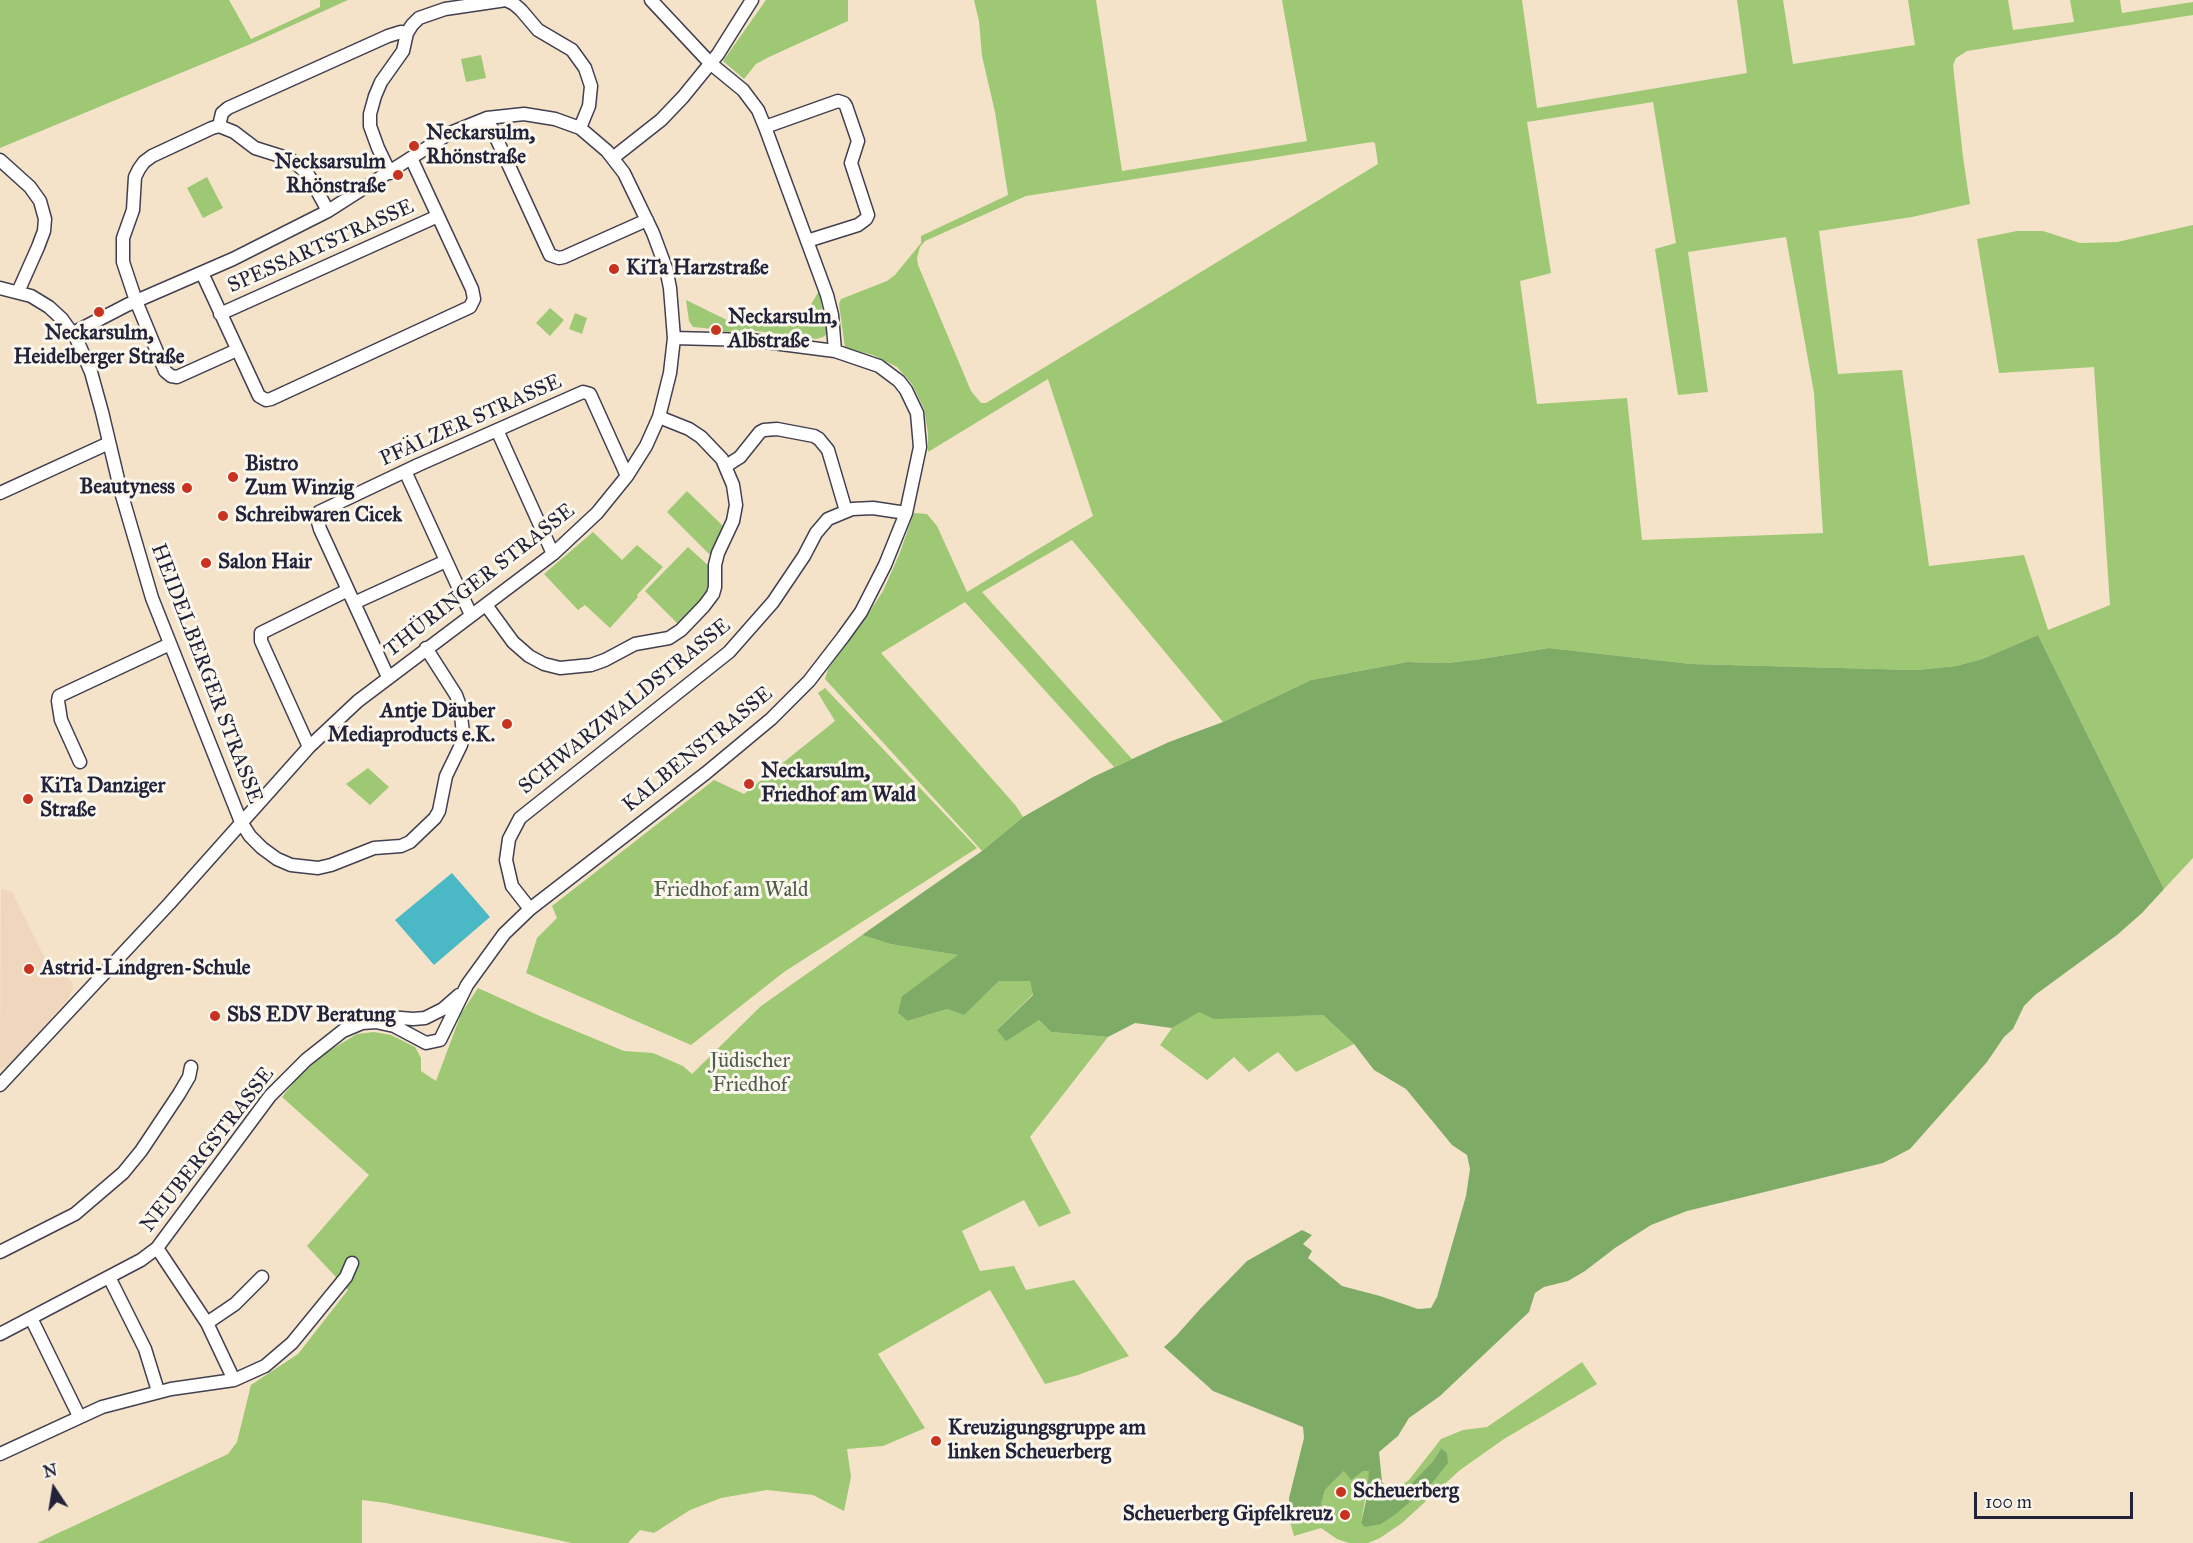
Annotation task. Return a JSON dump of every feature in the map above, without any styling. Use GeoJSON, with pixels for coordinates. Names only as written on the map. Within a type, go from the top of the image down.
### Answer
{"type":"FeatureCollection","features":[{"type":"Feature","properties":{"kind":"street"},"geometry":{"type":"LineString","coordinates":[[390,173],[373,137],[370,114],[381,82],[398,59],[407,33],[419,18],[431,12],[496,0],[506,0],[514,4],[538,30],[572,50],[585,68],[591,86],[591,96],[580,128]]}},
{"type":"Feature","properties":{"kind":"street"},"geometry":{"type":"LineString","coordinates":[[651,0],[710,63],[752,100],[765,127],[827,295],[832,315],[835,351]]}},
{"type":"Feature","properties":{"kind":"street"},"geometry":{"type":"LineString","coordinates":[[614,157],[661,120],[710,63],[752,0]]}},
{"type":"Feature","properties":{"kind":"street"},"geometry":{"type":"LineString","coordinates":[[219,126],[222,113],[228,108],[388,36],[401,32],[407,33]]}},
{"type":"Feature","properties":{"kind":"street"},"geometry":{"type":"LineString","coordinates":[[765,127],[838,101],[844,103],[848,113],[858,141],[851,163],[868,215],[858,225],[807,241]]}},
{"type":"Feature","properties":{"kind":"street","name":"THÜRINGER STRASSE"},"geometry":{"type":"LineString","coordinates":[[0,1085],[169,904],[309,747],[358,701],[553,554],[597,513],[627,476],[646,446],[659,417],[670,373],[674,339],[669,282],[662,256],[647,220],[614,157],[580,128],[531,114],[510,114],[487,118],[450,133],[328,211],[73,333]]}},
{"type":"Feature","properties":{"kind":"street"},"geometry":{"type":"LineString","coordinates":[[487,118],[550,255],[564,257],[647,220]]}},
{"type":"Feature","properties":{"kind":"street"},"geometry":{"type":"LineString","coordinates":[[237,350],[177,377],[171,376],[162,366],[126,274],[122,252],[123,238],[134,204],[135,177],[139,169],[152,156],[219,126],[234,132],[255,148],[290,159],[298,165],[309,176],[328,211]]}},
{"type":"Feature","properties":{"kind":"street"},"geometry":{"type":"LineString","coordinates":[[202,273],[259,396],[266,400],[470,307],[474,299],[472,289],[411,158]]}},
{"type":"Feature","properties":{"kind":"street"},"geometry":{"type":"LineString","coordinates":[[0,160],[30,187],[40,201],[45,219],[44,231],[18,292]]}},
{"type":"Feature","properties":{"kind":"street","name":"SPESSARTSTRASSE"},"geometry":{"type":"LineString","coordinates":[[220,314],[438,216]]}},
{"type":"Feature","properties":{"kind":"street","name":"HEIDELBERGER STRASSE"},"geometry":{"type":"LineString","coordinates":[[0,288],[31,296],[49,307],[73,333],[91,372],[146,578],[170,644],[241,822],[250,836],[277,859],[305,868],[331,865],[374,848],[401,846],[410,842],[435,818],[439,811],[446,776],[461,745],[463,734],[460,706],[456,695],[426,648]]}},
{"type":"Feature","properties":{"kind":"street","name":"KALBENSTRASSE"},"geometry":{"type":"LineString","coordinates":[[440,1040],[467,985],[504,934],[530,909],[706,773],[771,719],[809,681],[861,612],[885,565],[906,513],[920,447],[917,413],[899,381],[879,366],[835,351],[750,340],[674,339]]}},
{"type":"Feature","properties":{"kind":"street","name":"PFÄLZER STRASSE"},"geometry":{"type":"LineString","coordinates":[[388,677],[318,522],[320,512],[571,396],[588,392],[627,476]]}},
{"type":"Feature","properties":{"kind":"street"},"geometry":{"type":"LineString","coordinates":[[486,605],[513,642],[529,656],[544,664],[560,668],[591,665],[634,644],[669,638],[687,624],[713,594],[715,565],[736,506],[733,485],[726,466],[701,437],[689,429],[659,417]]}},
{"type":"Feature","properties":{"kind":"street"},"geometry":{"type":"LineString","coordinates":[[726,466],[740,457],[764,430],[777,429],[814,436],[828,450],[846,511]]}},
{"type":"Feature","properties":{"kind":"street"},"geometry":{"type":"LineString","coordinates":[[497,430],[553,554]]}},
{"type":"Feature","properties":{"kind":"street"},"geometry":{"type":"LineString","coordinates":[[0,493],[109,443]]}},
{"type":"Feature","properties":{"kind":"street"},"geometry":{"type":"LineString","coordinates":[[405,471],[471,615]]}},
{"type":"Feature","properties":{"kind":"street","name":"SCHWARZWALDSTRASSE"},"geometry":{"type":"LineString","coordinates":[[530,909],[512,886],[506,860],[508,839],[520,818],[723,657],[773,602],[828,519],[846,511],[873,508],[906,513]]}},
{"type":"Feature","properties":{"kind":"street"},"geometry":{"type":"LineString","coordinates":[[354,603],[446,561]]}},
{"type":"Feature","properties":{"kind":"street"},"geometry":{"type":"LineString","coordinates":[[309,747],[261,641],[261,633],[348,590]]}},
{"type":"Feature","properties":{"kind":"street"},"geometry":{"type":"LineString","coordinates":[[80,762],[61,720],[59,696],[170,644]]}},
{"type":"Feature","properties":{"kind":"street","name":"NEUBERGSTRASSE"},"geometry":{"type":"LineString","coordinates":[[0,1334],[110,1277],[158,1248],[270,1096],[306,1060],[357,1021],[368,1016],[381,1015],[413,1019],[434,1015],[451,1003],[467,985]]}},
{"type":"Feature","properties":{"kind":"street","name":"NEUBERGSTRASSE"},"geometry":{"type":"LineString","coordinates":[[344,1031],[355,1025],[376,1022],[394,1026],[426,1043],[440,1040]]}},
{"type":"Feature","properties":{"kind":"street"},"geometry":{"type":"LineString","coordinates":[[0,1252],[75,1214],[123,1173],[141,1151],[179,1094],[189,1077],[191,1067]]}},
{"type":"Feature","properties":{"kind":"street"},"geometry":{"type":"LineString","coordinates":[[158,1248],[207,1323],[234,1380]]}},
{"type":"Feature","properties":{"kind":"street"},"geometry":{"type":"LineString","coordinates":[[0,1454],[79,1416],[120,1402],[158,1391],[234,1380],[265,1366],[286,1349],[346,1276],[352,1263]]}},
{"type":"Feature","properties":{"kind":"street"},"geometry":{"type":"LineString","coordinates":[[110,1277],[145,1349],[158,1391]]}},
{"type":"Feature","properties":{"kind":"street"},"geometry":{"type":"LineString","coordinates":[[207,1323],[235,1304],[262,1277]]}},
{"type":"Feature","properties":{"kind":"street"},"geometry":{"type":"LineString","coordinates":[[31,1318],[79,1416]]}},
{"type":"Feature","properties":{"kind":"shaded area","name":"Astrid-Lindgren-Schule"},"geometry":{"type":"Polygon","coordinates":[[[1,889],[12,892],[43,955],[72,982],[73,989],[68,999],[8,1067],[0,1068],[1,889]]]}},
{"type":"Feature","properties":{"kind":"green space"},"geometry":{"type":"Polygon","coordinates":[[[0,0],[229,0],[251,39],[320,7],[320,0],[348,0],[253,43],[0,148],[0,0]]]}},
{"type":"Feature","properties":{"kind":"green space"},"geometry":{"type":"Polygon","coordinates":[[[766,0],[848,0],[848,21],[756,64],[744,79],[723,61],[766,0]]]}},
{"type":"Feature","properties":{"kind":"green space"},"geometry":{"type":"Polygon","coordinates":[[[974,0],[1096,0],[1122,171],[1307,141],[1282,0],[1522,0],[1537,108],[1747,73],[1737,0],[1783,0],[1793,64],[1915,45],[1908,0],[2008,0],[2013,30],[2074,22],[2070,0],[2120,0],[2122,13],[2193,2],[2193,15],[1967,51],[1956,58],[1953,65],[1970,204],[1912,217],[1819,231],[1838,374],[1902,370],[1929,566],[2024,555],[2048,630],[2110,605],[2094,367],[1999,373],[1977,239],[2017,231],[2043,231],[2080,243],[2117,242],[2193,225],[2193,858],[2164,889],[2038,635],[1982,659],[1956,666],[1916,670],[1691,664],[1549,648],[1447,663],[1407,662],[1311,680],[1223,722],[1072,540],[982,592],[1132,759],[1114,767],[965,602],[881,653],[1016,806],[1023,817],[982,851],[825,679],[828,669],[883,591],[914,513],[927,514],[937,526],[967,592],[1093,516],[1048,379],[928,452],[924,409],[912,384],[897,367],[873,355],[845,348],[839,304],[841,299],[887,281],[895,275],[921,243],[921,236],[1008,195],[995,112],[982,56],[979,21],[974,0]],[[1653,102],[1527,122],[1551,273],[1520,281],[1537,404],[1627,398],[1642,540],[1823,533],[1814,393],[1786,237],[1688,252],[1708,392],[1678,395],[1655,249],[1676,243],[1653,102]],[[1375,143],[1026,196],[925,241],[920,247],[918,265],[971,391],[981,403],[986,403],[1378,164],[1375,143]]]}},
{"type":"Feature","properties":{"kind":"green space"},"geometry":{"type":"Polygon","coordinates":[[[481,55],[486,78],[466,82],[461,59],[481,55]]]}},
{"type":"Feature","properties":{"kind":"green space"},"geometry":{"type":"Polygon","coordinates":[[[207,177],[223,208],[203,218],[187,188],[207,177]]]}},
{"type":"Feature","properties":{"kind":"green space"},"geometry":{"type":"Polygon","coordinates":[[[819,291],[827,334],[816,339],[757,331],[714,332],[714,329],[693,327],[689,321],[686,300],[733,323],[774,325],[807,311],[819,291]]]}},
{"type":"Feature","properties":{"kind":"green space"},"geometry":{"type":"Polygon","coordinates":[[[550,308],[564,320],[550,336],[536,323],[550,308]]]}},
{"type":"Feature","properties":{"kind":"green space"},"geometry":{"type":"Polygon","coordinates":[[[575,313],[587,318],[582,334],[569,329],[575,313]]]}},
{"type":"Feature","properties":{"kind":"green space"},"geometry":{"type":"Polygon","coordinates":[[[687,491],[724,527],[711,556],[667,512],[687,491]]]}},
{"type":"Feature","properties":{"kind":"green space"},"geometry":{"type":"Polygon","coordinates":[[[593,532],[622,560],[637,545],[663,567],[610,628],[585,605],[578,610],[544,574],[593,532]]]}},
{"type":"Feature","properties":{"kind":"green space"},"geometry":{"type":"Polygon","coordinates":[[[688,547],[709,566],[709,585],[706,595],[678,624],[645,591],[688,547]]]}},
{"type":"Feature","properties":{"kind":"green space"},"geometry":{"type":"Polygon","coordinates":[[[2038,635],[2164,889],[2117,935],[2035,995],[2024,1006],[2013,1029],[2004,1037],[1987,1062],[1910,1149],[1883,1163],[1687,1211],[1651,1225],[1568,1281],[1544,1287],[1535,1293],[1529,1312],[1440,1396],[1409,1418],[1398,1436],[1379,1452],[1382,1482],[1391,1492],[1408,1487],[1433,1461],[1441,1448],[1447,1453],[1448,1463],[1432,1483],[1381,1524],[1365,1527],[1361,1523],[1369,1471],[1363,1471],[1351,1480],[1344,1471],[1325,1490],[1321,1505],[1324,1510],[1314,1516],[1289,1518],[1289,1498],[1304,1438],[1303,1427],[1213,1391],[1164,1347],[1247,1261],[1302,1230],[1312,1235],[1303,1244],[1312,1251],[1308,1258],[1342,1286],[1418,1309],[1431,1308],[1437,1297],[1466,1196],[1470,1169],[1467,1155],[1452,1145],[1406,1089],[1374,1070],[1354,1044],[1323,1015],[1214,1019],[1199,1012],[1172,1028],[1135,1023],[1108,1037],[1051,1032],[1039,1020],[1006,1041],[997,1030],[1033,995],[1030,981],[999,981],[964,1015],[947,1009],[908,1021],[898,1013],[902,996],[958,955],[890,944],[862,935],[982,851],[1023,817],[1093,777],[1169,742],[1223,722],[1311,680],[1407,662],[1447,663],[1549,648],[1691,664],[1916,670],[1956,666],[1982,659],[2038,635]]]}},
{"type":"Feature","properties":{"kind":"green space","name":"Friedhof am Wald"},"geometry":{"type":"Polygon","coordinates":[[[825,688],[977,848],[784,972],[691,1045],[526,973],[537,938],[557,918],[552,906],[714,780],[744,794],[835,721],[818,693],[825,688]]]}},
{"type":"Feature","properties":{"kind":"green space"},"geometry":{"type":"Polygon","coordinates":[[[368,768],[389,787],[370,805],[346,784],[368,768]]]}},
{"type":"Feature","properties":{"kind":"green space","name":"Jüdischer Friedhof"},"geometry":{"type":"Polygon","coordinates":[[[862,935],[890,944],[959,955],[902,996],[908,1021],[947,1009],[964,1014],[999,981],[1030,981],[1033,994],[997,1030],[1039,1020],[1051,1032],[1108,1037],[1030,1137],[1071,1213],[1039,1227],[1024,1200],[962,1231],[980,1271],[1014,1266],[1026,1290],[1074,1280],[1129,1356],[1078,1375],[1045,1384],[990,1290],[878,1354],[925,1428],[883,1446],[847,1449],[851,1477],[844,1511],[813,1495],[767,1490],[721,1498],[690,1510],[654,1533],[640,1530],[628,1543],[572,1543],[386,1503],[362,1500],[362,1543],[37,1543],[228,1454],[237,1442],[251,1385],[298,1354],[348,1290],[307,1246],[369,1175],[282,1097],[300,1075],[327,1052],[357,1034],[374,1032],[391,1035],[415,1047],[421,1058],[421,1071],[436,1081],[461,1014],[478,988],[624,1051],[653,1053],[683,1066],[692,1074],[761,1006],[862,935]]]}},
{"type":"Feature","properties":{"kind":"green space"},"geometry":{"type":"Polygon","coordinates":[[[1199,1011],[1273,1016],[1323,1015],[1354,1044],[1296,1072],[1278,1052],[1249,1072],[1234,1057],[1207,1080],[1160,1045],[1172,1028],[1199,1011]]]}},
{"type":"Feature","properties":{"kind":"green space"},"geometry":{"type":"Polygon","coordinates":[[[1582,1362],[1597,1384],[1504,1439],[1460,1470],[1402,1523],[1380,1538],[1368,1543],[1349,1543],[1337,1539],[1321,1528],[1294,1536],[1289,1518],[1314,1516],[1324,1509],[1321,1505],[1325,1490],[1344,1471],[1370,1471],[1361,1523],[1432,1483],[1441,1448],[1433,1461],[1408,1487],[1391,1492],[1409,1480],[1441,1439],[1463,1430],[1487,1427],[1582,1362]]]}},
{"type":"Feature","properties":{"kind":"water"},"geometry":{"type":"Polygon","coordinates":[[[452,873],[490,917],[434,965],[395,920],[452,873]]]}},
{"type":"Feature","properties":{"kind":"place","name":"Neckarsulm, Rhönstraße"},"geometry":{"type":"Point","coordinates":[414,146]}},
{"type":"Feature","properties":{"kind":"place","name":"Necksarsulm Rhönstraße"},"geometry":{"type":"Point","coordinates":[398,175]}},
{"type":"Feature","properties":{"kind":"place","name":"KiTa Harzstraße"},"geometry":{"type":"Point","coordinates":[614,269]}},
{"type":"Feature","properties":{"kind":"place","name":"Neckarsulm, Heidelberger Straße"},"geometry":{"type":"Point","coordinates":[99,312]}},
{"type":"Feature","properties":{"kind":"place","name":"Neckarsulm, Albstraße"},"geometry":{"type":"Point","coordinates":[716,330]}},
{"type":"Feature","properties":{"kind":"place","name":"Bistro Zum Winzig"},"geometry":{"type":"Point","coordinates":[233,477]}},
{"type":"Feature","properties":{"kind":"place","name":"Beautyness"},"geometry":{"type":"Point","coordinates":[187,488]}},
{"type":"Feature","properties":{"kind":"place","name":"Schreibwaren Cicek"},"geometry":{"type":"Point","coordinates":[223,516]}},
{"type":"Feature","properties":{"kind":"place","name":"Salon Hair"},"geometry":{"type":"Point","coordinates":[206,563]}},
{"type":"Feature","properties":{"kind":"place","name":"Antje Däuber Mediaproducts e.K."},"geometry":{"type":"Point","coordinates":[507,724]}},
{"type":"Feature","properties":{"kind":"place","name":"Neckarsulm, Friedhof am Wald"},"geometry":{"type":"Point","coordinates":[749,784]}},
{"type":"Feature","properties":{"kind":"place","name":"KiTa Danziger Straße"},"geometry":{"type":"Point","coordinates":[28,799]}},
{"type":"Feature","properties":{"kind":"place","name":"Astrid-Lindgren-Schule"},"geometry":{"type":"Point","coordinates":[29,969]}},
{"type":"Feature","properties":{"kind":"place","name":"SbS EDV Beratung"},"geometry":{"type":"Point","coordinates":[215,1016]}},
{"type":"Feature","properties":{"kind":"place","name":"Kreuzigungsgruppe am linken Scheuerberg"},"geometry":{"type":"Point","coordinates":[936,1441]}},
{"type":"Feature","properties":{"kind":"place","name":"Scheuerberg"},"geometry":{"type":"Point","coordinates":[1341,1492]}},
{"type":"Feature","properties":{"kind":"place","name":"Scheuerberg Gipfelkreuz"},"geometry":{"type":"Point","coordinates":[1345,1515]}}]}
